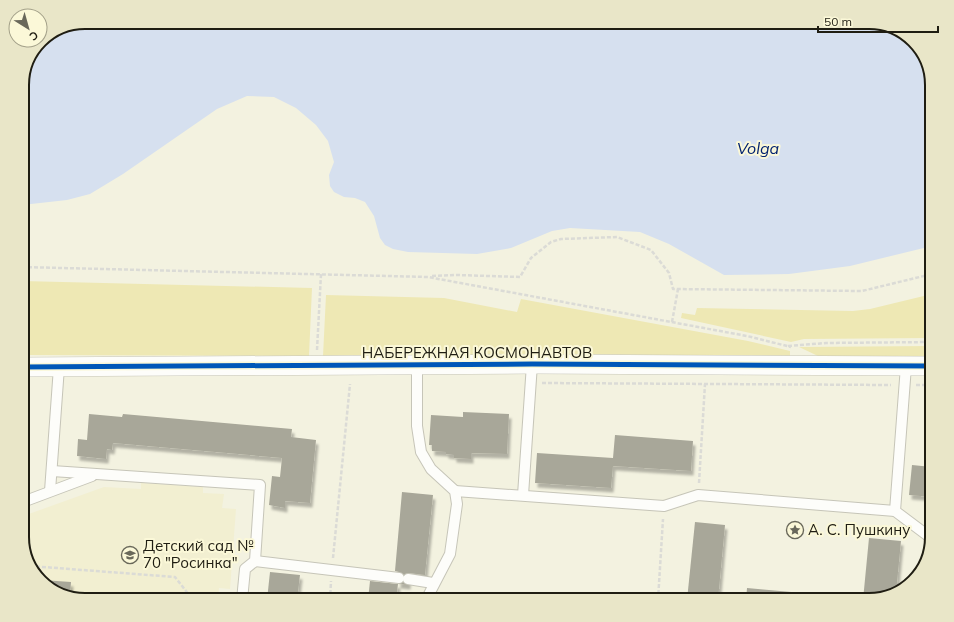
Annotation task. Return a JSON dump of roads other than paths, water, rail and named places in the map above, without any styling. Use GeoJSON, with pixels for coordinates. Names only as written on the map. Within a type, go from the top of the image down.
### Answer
{"type":"FeatureCollection","features":[{"type":"Feature","properties":{"kind":"street","name":"НАБЕРЕЖНАЯ КОСМОНАВТОВ"},"geometry":{"type":"LineString","coordinates":[[29,367],[532,364],[925,366]]}},
{"type":"Feature","properties":{"kind":"lane"},"geometry":{"type":"LineString","coordinates":[[524,496],[532,364]]}},
{"type":"Feature","properties":{"kind":"lane"},"geometry":{"type":"LineString","coordinates":[[417,365],[417,426],[421,452],[431,469],[455,491],[664,506],[698,495],[895,511],[925,534]]}},
{"type":"Feature","properties":{"kind":"lane"},"geometry":{"type":"LineString","coordinates":[[895,511],[906,366]]}},
{"type":"Feature","properties":{"kind":"lane"},"geometry":{"type":"LineString","coordinates":[[50,491],[59,367]]}},
{"type":"Feature","properties":{"kind":"lane"},"geometry":{"type":"LineString","coordinates":[[52,472],[260,485],[255,561]]}},
{"type":"Feature","properties":{"kind":"lane"},"geometry":{"type":"LineString","coordinates":[[29,500],[95,474]]}},
{"type":"Feature","properties":{"kind":"lane"},"geometry":{"type":"LineString","coordinates":[[429,593],[450,554],[457,504],[455,491]]}},
{"type":"Feature","properties":{"kind":"lane"},"geometry":{"type":"LineString","coordinates":[[243,593],[245,569],[255,561],[433,583]]}},
{"type":"Feature","properties":{"kind":"water","name":"Volga"},"geometry":{"type":"Polygon","coordinates":[[[869,29],[880,30],[894,35],[908,46],[921,64],[925,78],[925,248],[850,266],[789,274],[724,275],[669,244],[640,232],[570,228],[552,231],[511,248],[477,254],[408,252],[393,249],[385,245],[380,238],[374,216],[365,202],[355,198],[344,197],[334,192],[330,186],[329,175],[334,162],[328,141],[316,125],[296,108],[274,97],[247,96],[217,109],[123,174],[90,194],[67,200],[29,204],[29,82],[31,71],[35,60],[41,51],[44,48],[48,48],[48,43],[67,32],[74,30],[869,29]]]}},
{"type":"Feature","properties":{"kind":"place","name":"А. С. Пушкину"},"geometry":{"type":"Point","coordinates":[795,530]}},
{"type":"Feature","properties":{"kind":"place","name":"Детский сад № 70 \"Росинка\""},"geometry":{"type":"Point","coordinates":[130,555]}}]}
